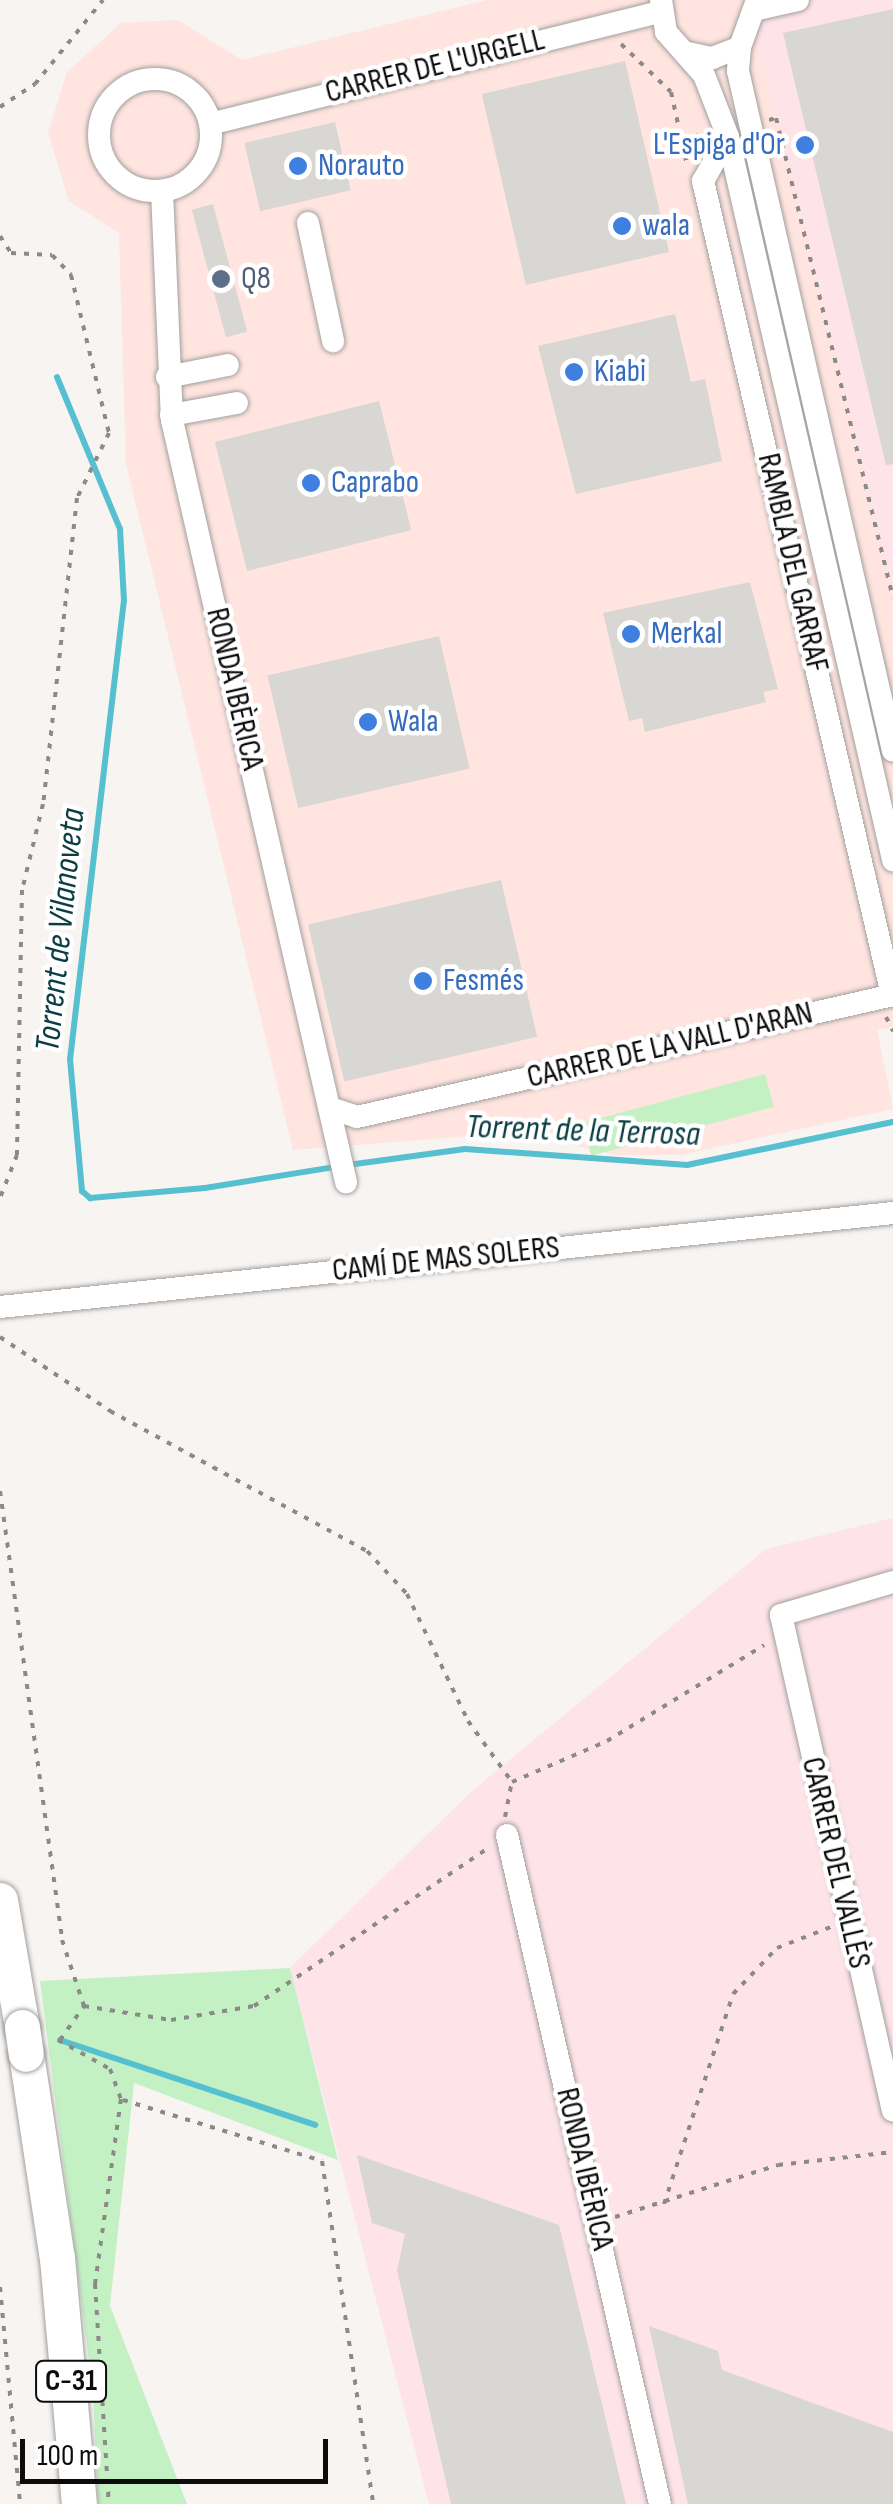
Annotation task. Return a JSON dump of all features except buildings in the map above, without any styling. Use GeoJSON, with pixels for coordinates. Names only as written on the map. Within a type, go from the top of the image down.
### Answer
{"type":"FeatureCollection","features":[{"type":"Feature","properties":{"kind":"highway","name":"C-31"},"geometry":{"type":"LineString","coordinates":[[0,1900],[57,2258],[79,2504]]}},
{"type":"Feature","properties":{"kind":"street"},"geometry":{"type":"LineString","coordinates":[[758,4],[798,0]]}},
{"type":"Feature","properties":{"kind":"street","name":"RAMBLA DEL GARRAF"},"geometry":{"type":"LineString","coordinates":[[758,4],[740,47],[738,72],[893,751]]}},
{"type":"Feature","properties":{"kind":"street","name":"RAMBLA DEL GARRAF"},"geometry":{"type":"LineString","coordinates":[[660,6],[688,53],[728,137],[893,860]]}},
{"type":"Feature","properties":{"kind":"street","name":"CARRER DE L'URGELL"},"geometry":{"type":"LineString","coordinates":[[210,124],[660,6]]}},
{"type":"Feature","properties":{"kind":"street"},"geometry":{"type":"LineString","coordinates":[[688,53],[712,58],[740,47]]}},
{"type":"Feature","properties":{"kind":"street"},"geometry":{"type":"LineString","coordinates":[[138,81],[176,82],[210,124],[205,160],[162,191],[112,172],[98,138],[108,102],[138,81]]}},
{"type":"Feature","properties":{"kind":"street","name":"RAMBLA DEL GARRAF"},"geometry":{"type":"LineString","coordinates":[[728,137],[703,181],[893,995]]}},
{"type":"Feature","properties":{"kind":"street","name":"RONDA IBÈRICA"},"geometry":{"type":"LineString","coordinates":[[162,191],[171,415],[333,1109],[346,1182]]}},
{"type":"Feature","properties":{"kind":"street"},"geometry":{"type":"LineString","coordinates":[[308,223],[333,341]]}},
{"type":"Feature","properties":{"kind":"street"},"geometry":{"type":"LineString","coordinates":[[167,377],[228,365]]}},
{"type":"Feature","properties":{"kind":"street"},"geometry":{"type":"LineString","coordinates":[[171,415],[237,403]]}},
{"type":"Feature","properties":{"kind":"street","name":"CARRER DE LA VALL D'ARAN"},"geometry":{"type":"LineString","coordinates":[[333,1109],[357,1117],[893,995]]}},
{"type":"Feature","properties":{"kind":"street","name":"CAMÍ DE MAS SOLERS"},"geometry":{"type":"LineString","coordinates":[[0,1308],[893,1213]]}},
{"type":"Feature","properties":{"kind":"street"},"geometry":{"type":"LineString","coordinates":[[782,1626],[893,1582]]}},
{"type":"Feature","properties":{"kind":"street","name":"CARRER DEL VALLÈS"},"geometry":{"type":"LineString","coordinates":[[782,1626],[893,2111]]}},
{"type":"Feature","properties":{"kind":"street","name":"RONDA IBÈRICA"},"geometry":{"type":"LineString","coordinates":[[507,1834],[660,2504]]}},
{"type":"Feature","properties":{"kind":"path"},"geometry":{"type":"LineString","coordinates":[[0,107],[34,84],[103,0]]}},
{"type":"Feature","properties":{"kind":"path"},"geometry":{"type":"LineString","coordinates":[[776,118],[893,598]]}},
{"type":"Feature","properties":{"kind":"path"},"geometry":{"type":"LineString","coordinates":[[0,236],[11,253],[52,256],[71,275],[109,433],[78,498],[43,804],[22,890],[17,1156],[0,1198]]}},
{"type":"Feature","properties":{"kind":"path"},"geometry":{"type":"LineString","coordinates":[[0,1337],[110,1410],[367,1551],[406,1594],[468,1721],[512,1782],[507,1834],[314,1970],[218,2019],[84,2006]]}},
{"type":"Feature","properties":{"kind":"path"},"geometry":{"type":"LineString","coordinates":[[0,1491],[62,1940],[84,2006]]}},
{"type":"Feature","properties":{"kind":"path"},"geometry":{"type":"LineString","coordinates":[[512,1782],[607,1741],[782,1626]]}},
{"type":"Feature","properties":{"kind":"path"},"geometry":{"type":"LineString","coordinates":[[664,2204],[733,1994],[776,1948],[849,1921]]}},
{"type":"Feature","properties":{"kind":"path"},"geometry":{"type":"LineString","coordinates":[[84,2006],[60,2040],[110,2069],[121,2099],[96,2284],[109,2504]]}},
{"type":"Feature","properties":{"kind":"path"},"geometry":{"type":"LineString","coordinates":[[121,2099],[322,2161],[373,2504]]}},
{"type":"Feature","properties":{"kind":"path"},"geometry":{"type":"LineString","coordinates":[[596,2222],[664,2204],[778,2165],[893,2152]]}},
{"type":"Feature","properties":{"kind":"path"},"geometry":{"type":"LineString","coordinates":[[0,2287],[20,2504]]}},
{"type":"Feature","properties":{"kind":"shaded area"},"geometry":{"type":"Polygon","coordinates":[[[487,0],[748,0],[893,578],[893,1027],[877,1030],[893,1109],[680,1155],[615,1155],[518,1132],[293,1150],[126,464],[119,233],[69,201],[48,133],[67,72],[121,23],[178,20],[242,60],[487,0]]]}},
{"type":"Feature","properties":{"kind":"shaded area"},"geometry":{"type":"Polygon","coordinates":[[[748,0],[893,0],[893,578],[889,579],[748,0]]]}},
{"type":"Feature","properties":{"kind":"shaded area"},"geometry":{"type":"Polygon","coordinates":[[[893,1518],[893,2504],[429,2504],[290,1968],[472,1791],[766,1549],[893,1518]]]}},
{"type":"Feature","properties":{"kind":"green space"},"geometry":{"type":"Polygon","coordinates":[[[765,1074],[774,1107],[591,1156],[582,1123],[765,1074]]]}},
{"type":"Feature","properties":{"kind":"green space"},"geometry":{"type":"Polygon","coordinates":[[[290,1968],[338,2160],[134,2083],[110,2306],[187,2504],[98,2504],[93,2392],[40,1981],[290,1968]]]}},
{"type":"Feature","properties":{"kind":"waterway","name":"Torrent de Vilanoveta"},"geometry":{"type":"LineString","coordinates":[[57,377],[120,529],[124,600],[70,1059],[82,1191],[90,1198],[205,1188],[335,1167]]}},
{"type":"Feature","properties":{"kind":"waterway","name":"Torrent de la Terrosa"},"geometry":{"type":"LineString","coordinates":[[348,1165],[465,1149],[687,1165],[893,1122]]}},
{"type":"Feature","properties":{"kind":"waterway"},"geometry":{"type":"LineString","coordinates":[[60,2040],[315,2125]]}},
{"type":"Feature","properties":{"kind":"place","name":"L'Espiga d'Or"},"geometry":{"type":"Point","coordinates":[805,145]}},
{"type":"Feature","properties":{"kind":"place","name":"Norauto"},"geometry":{"type":"Point","coordinates":[298,166]}},
{"type":"Feature","properties":{"kind":"place","name":"wala"},"geometry":{"type":"Point","coordinates":[622,226]}},
{"type":"Feature","properties":{"kind":"place","name":"Q8"},"geometry":{"type":"Point","coordinates":[221,279]}},
{"type":"Feature","properties":{"kind":"place","name":"Kiabi"},"geometry":{"type":"Point","coordinates":[574,372]}},
{"type":"Feature","properties":{"kind":"place","name":"Caprabo"},"geometry":{"type":"Point","coordinates":[311,483]}},
{"type":"Feature","properties":{"kind":"place","name":"Merkal"},"geometry":{"type":"Point","coordinates":[631,634]}},
{"type":"Feature","properties":{"kind":"place","name":"Wala"},"geometry":{"type":"Point","coordinates":[368,722]}},
{"type":"Feature","properties":{"kind":"place","name":"Fesmés"},"geometry":{"type":"Point","coordinates":[423,981]}}]}
